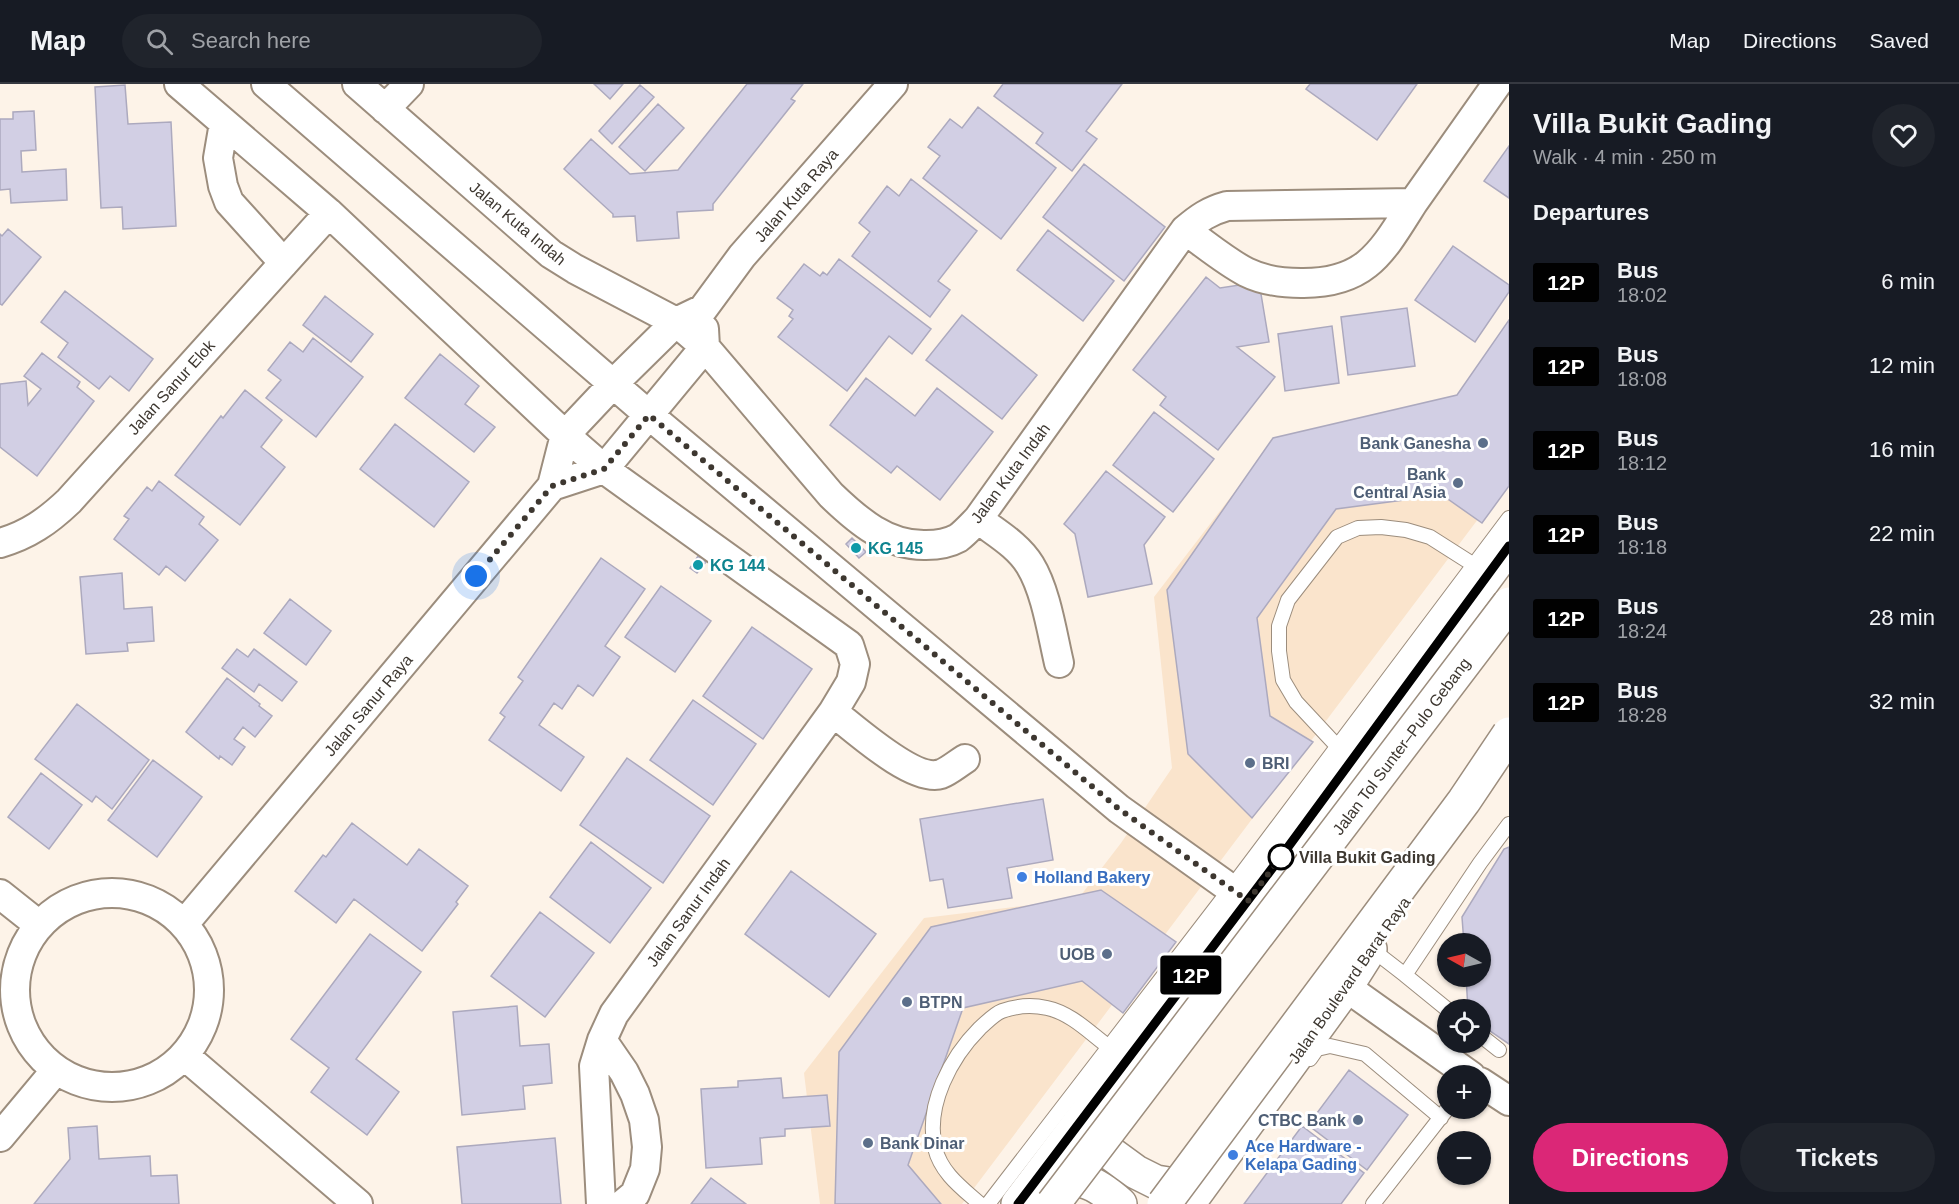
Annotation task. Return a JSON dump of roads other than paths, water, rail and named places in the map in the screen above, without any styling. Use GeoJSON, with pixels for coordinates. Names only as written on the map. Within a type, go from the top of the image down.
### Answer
{"type":"FeatureCollection","features":[{"type":"Feature","properties":{"kind":"main road"},"geometry":{"type":"LineString","coordinates":[[1036,1196],[1090,1109],[1239,895],[1509,546]]}},
{"type":"Feature","properties":{"kind":"main road","name":"Jalan Tol Sunter–Pulo Gebang"},"geometry":{"type":"LineString","coordinates":[[1036,1196],[1509,604]]}},
{"type":"Feature","properties":{"kind":"main road"},"geometry":{"type":"LineString","coordinates":[[1164,1204],[1464,801],[1509,734]]}},
{"type":"Feature","properties":{"kind":"main road","name":"Jalan Boulevard Barat Raya"},"geometry":{"type":"LineString","coordinates":[[1197,1199],[1346,987],[1372,946],[1509,755]]}},
{"type":"Feature","properties":{"kind":"main road"},"geometry":{"type":"LineString","coordinates":[[1090,1109],[1103,1144],[1110,1153],[1136,1172],[1197,1199]]}},
{"type":"Feature","properties":{"kind":"main road"},"geometry":{"type":"LineString","coordinates":[[1036,1196],[1079,1179],[1097,1186],[1120,1204]]}},
{"type":"Feature","properties":{"kind":"street"},"geometry":{"type":"LineString","coordinates":[[179,84],[329,213],[604,469]]}},
{"type":"Feature","properties":{"kind":"street"},"geometry":{"type":"LineString","coordinates":[[266,84],[649,415],[1119,809],[1239,895]]}},
{"type":"Feature","properties":{"kind":"street","name":"Jalan Kuta Indah"},"geometry":{"type":"LineString","coordinates":[[357,84],[551,254],[676,322],[705,347],[831,495],[852,515],[872,530],[912,545],[935,544],[957,538],[978,519],[1185,230],[1208,211],[1227,206],[1413,203]]}},
{"type":"Feature","properties":{"kind":"street"},"geometry":{"type":"LineString","coordinates":[[385,109],[409,84]]}},
{"type":"Feature","properties":{"kind":"street","name":"Jalan Kuta Raya"},"geometry":{"type":"LineString","coordinates":[[704,309],[741,256],[892,84]]}},
{"type":"Feature","properties":{"kind":"street"},"geometry":{"type":"LineString","coordinates":[[1185,230],[1247,273],[1271,280],[1313,283],[1336,280],[1358,272],[1379,254],[1497,84]]}},
{"type":"Feature","properties":{"kind":"street"},"geometry":{"type":"LineString","coordinates":[[224,123],[218,158],[223,186],[229,202],[284,263]]}},
{"type":"Feature","properties":{"kind":"street","name":"Jalan Sanur Elok"},"geometry":{"type":"LineString","coordinates":[[0,543],[30,532],[48,520],[69,501],[329,213]]}},
{"type":"Feature","properties":{"kind":"street"},"geometry":{"type":"LineString","coordinates":[[552,486],[604,469],[705,347],[704,309],[676,322],[614,383]]}},
{"type":"Feature","properties":{"kind":"street","name":"Jalan Sanur Raya"},"geometry":{"type":"LineString","coordinates":[[184,924],[552,486],[565,435],[614,383]]}},
{"type":"Feature","properties":{"kind":"street","name":"Jalan Sanur Indah"},"geometry":{"type":"LineString","coordinates":[[601,1204],[594,1066],[602,1040],[615,1014],[833,712],[851,682],[855,663],[849,645],[604,469]]}},
{"type":"Feature","properties":{"kind":"street"},"geometry":{"type":"LineString","coordinates":[[978,519],[1015,547],[1031,565],[1041,592],[1059,663]]}},
{"type":"Feature","properties":{"kind":"street"},"geometry":{"type":"LineString","coordinates":[[833,712],[906,767],[923,774],[939,775],[965,759]]}},
{"type":"Feature","properties":{"kind":"street"},"geometry":{"type":"LineString","coordinates":[[111,892],[138,896],[164,906],[184,924],[200,948],[208,975],[209,1004],[200,1032],[185,1056],[163,1074],[136,1085],[109,1088],[81,1083],[56,1070],[36,1052],[22,1028],[15,1002],[16,974],[24,948],[39,925],[60,907],[84,896],[111,892]]}},
{"type":"Feature","properties":{"kind":"street"},"geometry":{"type":"LineString","coordinates":[[0,894],[39,925]]}},
{"type":"Feature","properties":{"kind":"street"},"geometry":{"type":"LineString","coordinates":[[1346,987],[1456,1065]]}},
{"type":"Feature","properties":{"kind":"street"},"geometry":{"type":"LineString","coordinates":[[602,1040],[624,1072],[644,1120],[647,1147],[645,1169],[635,1194],[623,1204]]}},
{"type":"Feature","properties":{"kind":"street"},"geometry":{"type":"LineString","coordinates":[[185,1056],[358,1204]]}},
{"type":"Feature","properties":{"kind":"street"},"geometry":{"type":"LineString","coordinates":[[0,1137],[56,1070]]}},
{"type":"Feature","properties":{"kind":"street"},"geometry":{"type":"LineString","coordinates":[[1491,1089],[1509,1101]]}},
{"type":"Feature","properties":{"kind":"lane"},"geometry":{"type":"LineString","coordinates":[[988,1204],[1109,1047],[1239,895],[1337,746],[1509,518]]}},
{"type":"Feature","properties":{"kind":"lane"},"geometry":{"type":"LineString","coordinates":[[1337,746],[1296,702],[1283,680],[1279,651],[1279,626],[1288,600],[1337,537],[1358,528],[1381,527],[1406,530],[1430,537],[1474,565]]}},
{"type":"Feature","properties":{"kind":"lane"},"geometry":{"type":"LineString","coordinates":[[1405,975],[1509,824]]}},
{"type":"Feature","properties":{"kind":"lane"},"geometry":{"type":"LineString","coordinates":[[1372,946],[1374,951],[1437,1001]]}},
{"type":"Feature","properties":{"kind":"lane"},"geometry":{"type":"LineString","coordinates":[[980,1204],[953,1181],[943,1166],[935,1148],[933,1128],[936,1104],[943,1083],[954,1062],[974,1034],[1000,1012],[1032,1006],[1049,1008],[1068,1016],[1109,1047]]}},
{"type":"Feature","properties":{"kind":"lane"},"geometry":{"type":"LineString","coordinates":[[1491,1044],[1499,1050]]}},
{"type":"Feature","properties":{"kind":"lane"},"geometry":{"type":"LineString","coordinates":[[1197,1199],[1317,1049],[1330,1046],[1365,1054],[1437,1107]]}},
{"type":"Feature","properties":{"kind":"lane"},"geometry":{"type":"LineString","coordinates":[[1373,1204],[1440,1119]]}},
{"type":"Feature","properties":{"kind":"place","name":"Bank Ganesha"},"geometry":{"type":"Point","coordinates":[1483,443]}},
{"type":"Feature","properties":{"kind":"place","name":"Bank Central Asia"},"geometry":{"type":"Point","coordinates":[1458,483]}},
{"type":"Feature","properties":{"kind":"place","name":"KG 145"},"geometry":{"type":"Point","coordinates":[856,548]}},
{"type":"Feature","properties":{"kind":"place","name":"KG 144"},"geometry":{"type":"Point","coordinates":[698,565]}},
{"type":"Feature","properties":{"kind":"place","name":"BRI"},"geometry":{"type":"Point","coordinates":[1250,763]}},
{"type":"Feature","properties":{"kind":"place","name":"Villa Bukit Gading"},"geometry":{"type":"Point","coordinates":[1281,857]}},
{"type":"Feature","properties":{"kind":"place","name":"Holland Bakery"},"geometry":{"type":"Point","coordinates":[1022,877]}},
{"type":"Feature","properties":{"kind":"place","name":"UOB"},"geometry":{"type":"Point","coordinates":[1107,954]}},
{"type":"Feature","properties":{"kind":"place","name":"BTPN"},"geometry":{"type":"Point","coordinates":[907,1002]}},
{"type":"Feature","properties":{"kind":"place","name":"CTBC Bank"},"geometry":{"type":"Point","coordinates":[1358,1120]}},
{"type":"Feature","properties":{"kind":"place","name":"Bank Dinar"},"geometry":{"type":"Point","coordinates":[868,1143]}},
{"type":"Feature","properties":{"kind":"place","name":"Ace Hardware - Kelapa Gading"},"geometry":{"type":"Point","coordinates":[1233,1155]}}]}
